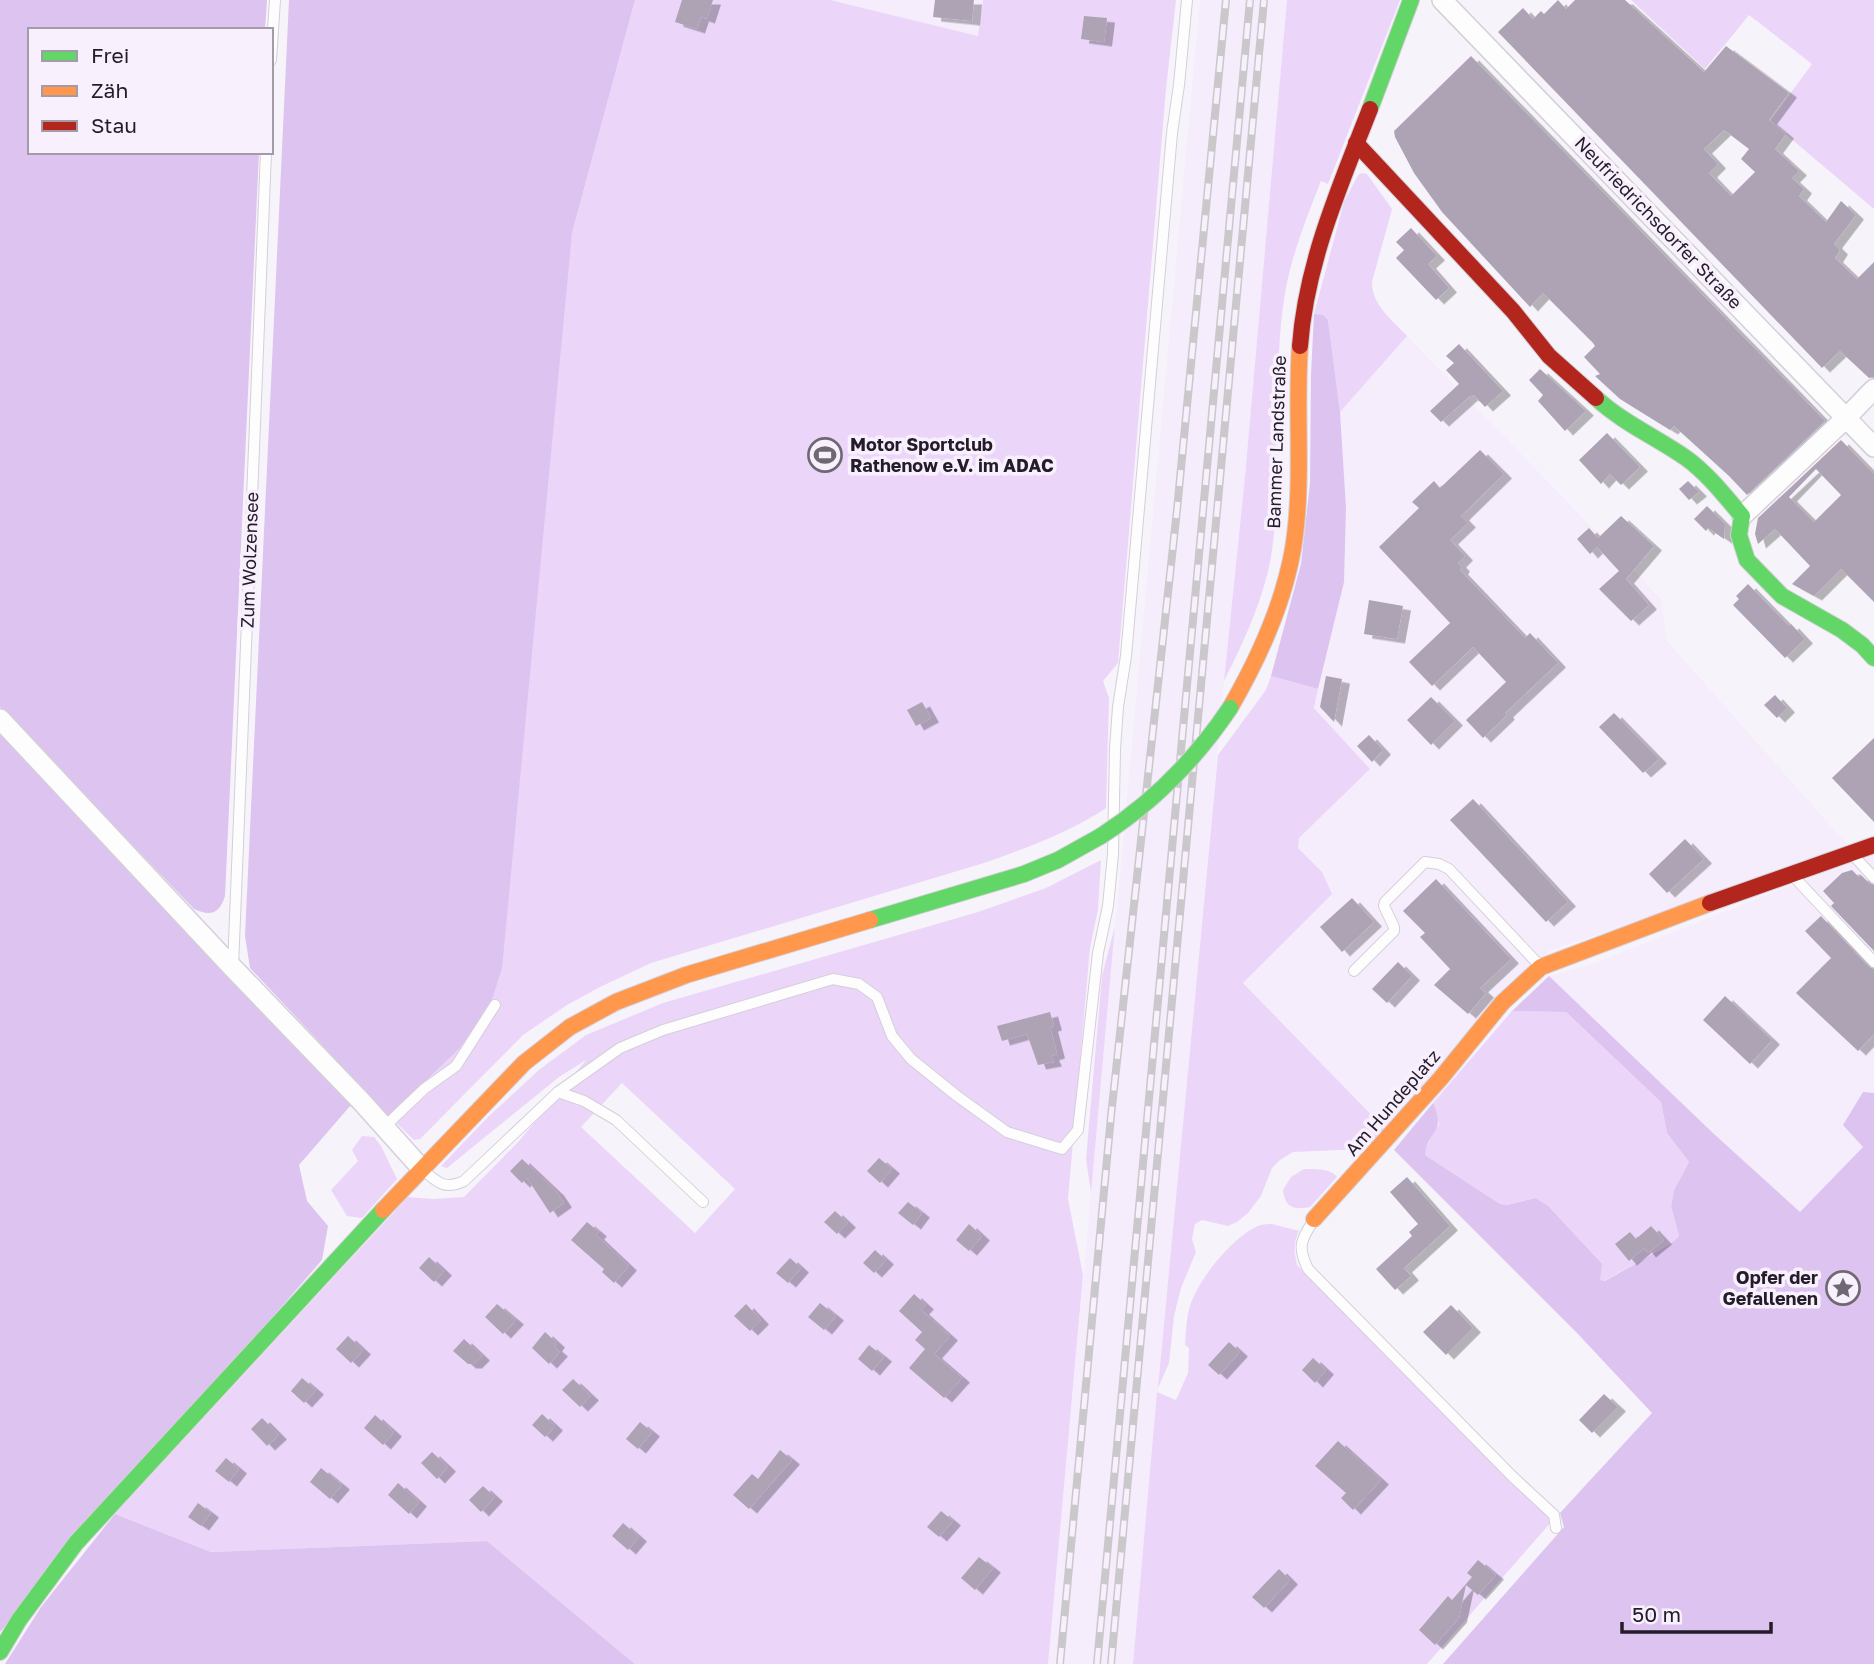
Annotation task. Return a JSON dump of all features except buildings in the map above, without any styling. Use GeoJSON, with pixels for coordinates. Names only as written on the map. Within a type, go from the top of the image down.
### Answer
{"type":"FeatureCollection","features":[{"type":"Feature","properties":{"kind":"main road","name":"Bammer Landstraße"},"geometry":{"type":"LineString","coordinates":[[0,1652],[19,1620],[76,1543],[421,1168],[524,1063],[570,1027],[616,1002],[686,975],[1024,874],[1058,860],[1101,836],[1147,804],[1199,752],[1248,677],[1273,624],[1293,546],[1300,341],[1304,306],[1314,261],[1411,0]]}},
{"type":"Feature","properties":{"kind":"main road"},"geometry":{"type":"LineString","coordinates":[[1356,144],[1513,312],[1549,356],[1611,412],[1688,459],[1721,491],[1742,516],[1740,535],[1747,560],[1782,596],[1842,630],[1874,658]]}},
{"type":"Feature","properties":{"kind":"main road","name":"Am Hundeplatz"},"geometry":{"type":"LineString","coordinates":[[1314,1219],[1441,1078],[1502,1003],[1541,967],[1874,845]]}},
{"type":"Feature","properties":{"kind":"street","name":"Neufriedrichsdorfer Straße"},"geometry":{"type":"LineString","coordinates":[[1442,0],[1874,447]]}},
{"type":"Feature","properties":{"kind":"street"},"geometry":{"type":"LineString","coordinates":[[1742,516],[1874,389]]}},
{"type":"Feature","properties":{"kind":"street"},"geometry":{"type":"LineString","coordinates":[[0,719],[421,1168]]}},
{"type":"Feature","properties":{"kind":"lane"},"geometry":{"type":"LineString","coordinates":[[273,30],[275,0]]}},
{"type":"Feature","properties":{"kind":"lane"},"geometry":{"type":"LineString","coordinates":[[421,1168],[438,1184],[454,1185],[464,1181],[558,1092],[620,1048],[663,1030],[833,979],[859,984],[877,997],[892,1036],[911,1059],[1007,1132],[1062,1149],[1078,1130],[1098,953],[1108,906],[1113,854],[1118,707],[1126,656],[1172,133],[1187,0]]}},
{"type":"Feature","properties":{"kind":"lane","name":"Zum Wolzensee"},"geometry":{"type":"LineString","coordinates":[[233,968],[266,154]]}},
{"type":"Feature","properties":{"kind":"lane"},"geometry":{"type":"LineString","coordinates":[[1851,853],[1874,878]]}},
{"type":"Feature","properties":{"kind":"lane"},"geometry":{"type":"LineString","coordinates":[[1354,971],[1394,931],[1384,906],[1385,902],[1425,862],[1449,869],[1541,967]]}},
{"type":"Feature","properties":{"kind":"lane"},"geometry":{"type":"LineString","coordinates":[[1791,874],[1874,962]]}},
{"type":"Feature","properties":{"kind":"lane"},"geometry":{"type":"LineString","coordinates":[[384,1127],[424,1089],[456,1066],[495,1004]]}},
{"type":"Feature","properties":{"kind":"lane"},"geometry":{"type":"LineString","coordinates":[[558,1092],[584,1101],[616,1120],[703,1202]]}},
{"type":"Feature","properties":{"kind":"lane","name":"Am Hundeplatz"},"geometry":{"type":"LineString","coordinates":[[1314,1219],[1301,1243],[1302,1257],[1308,1269],[1513,1477],[1554,1515],[1556,1528]]}},
{"type":"Feature","properties":{"kind":"shaded area"},"geometry":{"type":"Polygon","coordinates":[[[0,0],[267,0],[265,28],[28,28],[28,154],[259,154],[225,896],[220,907],[209,913],[194,909],[0,707],[0,0]]]}},
{"type":"Feature","properties":{"kind":"shaded area"},"geometry":{"type":"Polygon","coordinates":[[[289,0],[635,0],[572,233],[502,968],[491,1003],[459,1049],[389,1116],[250,968],[245,936],[289,0]]]}},
{"type":"Feature","properties":{"kind":"shaded area","name":"Motor Sportclub Rathenow e.V. im ADAC"},"geometry":{"type":"Polygon","coordinates":[[[635,0],[830,0],[978,36],[983,0],[1176,0],[1166,89],[1118,663],[1103,681],[1109,698],[1106,808],[1031,846],[984,863],[651,963],[600,987],[567,1005],[523,1035],[420,1139],[414,1140],[389,1116],[459,1049],[572,233],[635,0]]]}},
{"type":"Feature","properties":{"kind":"shaded area"},"geometry":{"type":"Polygon","coordinates":[[[830,0],[983,0],[979,36],[830,0]]]}},
{"type":"Feature","properties":{"kind":"shaded area"},"geometry":{"type":"Polygon","coordinates":[[[1200,0],[1287,0],[1245,477],[1133,1664],[1048,1664],[1200,0]]]}},
{"type":"Feature","properties":{"kind":"shaded area"},"geometry":{"type":"Polygon","coordinates":[[[1287,0],[1400,0],[1328,184],[1321,181],[1289,275],[1280,338],[1277,495],[1271,557],[1258,605],[1224,681],[1245,477],[1287,0]]]}},
{"type":"Feature","properties":{"kind":"shaded area"},"geometry":{"type":"Polygon","coordinates":[[[1631,0],[1874,0],[1874,209],[1770,121],[1812,64],[1749,15],[1705,69],[1631,0]]]}},
{"type":"Feature","properties":{"kind":"shaded area"},"geometry":{"type":"Polygon","coordinates":[[[1367,174],[1392,209],[1372,282],[1375,298],[1384,312],[1407,336],[1340,412],[1328,320],[1314,314],[1344,202],[1358,175],[1367,174]]]}},
{"type":"Feature","properties":{"kind":"shaded area"},"geometry":{"type":"Polygon","coordinates":[[[1314,314],[1323,315],[1328,320],[1340,412],[1346,508],[1344,582],[1318,689],[1271,676],[1301,564],[1310,483],[1314,314]]]}},
{"type":"Feature","properties":{"kind":"shaded area"},"geometry":{"type":"Polygon","coordinates":[[[1407,336],[1661,599],[1667,641],[1850,848],[1549,951],[1387,1131],[1243,983],[1331,894],[1322,872],[1298,848],[1299,838],[1370,769],[1314,707],[1344,582],[1346,508],[1340,412],[1407,336]]]}},
{"type":"Feature","properties":{"kind":"shaded area"},"geometry":{"type":"Polygon","coordinates":[[[1271,676],[1318,689],[1314,708],[1370,769],[1299,838],[1298,848],[1322,872],[1332,894],[1243,983],[1387,1131],[1363,1149],[1293,1152],[1272,1168],[1261,1196],[1237,1222],[1228,1226],[1202,1220],[1195,1224],[1192,1239],[1196,1252],[1181,1288],[1174,1316],[1169,1363],[1158,1388],[1218,755],[1266,690],[1271,676]]]}},
{"type":"Feature","properties":{"kind":"shaded area"},"geometry":{"type":"Polygon","coordinates":[[[0,728],[351,1105],[299,1165],[307,1201],[328,1226],[322,1260],[0,1632],[0,728]]]}},
{"type":"Feature","properties":{"kind":"shaded area"},"geometry":{"type":"Polygon","coordinates":[[[1874,852],[1874,1093],[1863,1092],[1863,1147],[1801,1212],[1714,1134],[1549,976],[1593,964],[1874,852]]]}},
{"type":"Feature","properties":{"kind":"shaded area"},"geometry":{"type":"Polygon","coordinates":[[[1101,860],[1098,909],[1090,948],[1068,1199],[1083,1275],[1048,1664],[635,1664],[487,1541],[211,1552],[115,1514],[408,1197],[464,1197],[519,1141],[586,1060],[559,1077],[447,1168],[441,1166],[489,1116],[540,1069],[586,1035],[663,1003],[978,912],[1046,888],[1101,860]],[[622,1083],[581,1127],[695,1233],[735,1189],[622,1083]]]}},
{"type":"Feature","properties":{"kind":"shaded area"},"geometry":{"type":"Polygon","coordinates":[[[1115,926],[1091,1193],[1086,1159],[1102,976],[1115,926]]]}},
{"type":"Feature","properties":{"kind":"shaded area"},"geometry":{"type":"Polygon","coordinates":[[[1549,976],[1800,1212],[1863,1147],[1843,1125],[1863,1092],[1874,1093],[1874,1664],[1443,1664],[1564,1527],[1560,1513],[1652,1413],[1577,1333],[1394,1150],[1433,1103],[1438,1121],[1425,1155],[1500,1204],[1507,1205],[1535,1198],[1548,1206],[1602,1264],[1600,1280],[1605,1281],[1670,1244],[1679,1236],[1671,1206],[1674,1190],[1689,1162],[1667,1133],[1661,1102],[1566,1012],[1512,1011],[1549,976]]]}},
{"type":"Feature","properties":{"kind":"shaded area"},"geometry":{"type":"Polygon","coordinates":[[[1512,1011],[1566,1012],[1661,1102],[1667,1133],[1689,1162],[1674,1190],[1671,1206],[1679,1236],[1670,1244],[1604,1281],[1599,1280],[1534,1198],[1507,1205],[1500,1204],[1425,1155],[1425,1149],[1439,1124],[1433,1103],[1512,1011]]]}},
{"type":"Feature","properties":{"kind":"shaded area"},"geometry":{"type":"Polygon","coordinates":[[[362,1136],[374,1137],[397,1179],[362,1218],[347,1216],[331,1190],[358,1161],[352,1150],[362,1136]]]}},
{"type":"Feature","properties":{"kind":"shaded area"},"geometry":{"type":"Polygon","coordinates":[[[1304,1169],[1327,1171],[1337,1177],[1310,1207],[1295,1208],[1286,1201],[1283,1190],[1291,1177],[1304,1169]]]}},
{"type":"Feature","properties":{"kind":"shaded area"},"geometry":{"type":"Polygon","coordinates":[[[1272,1224],[1299,1231],[1295,1248],[1297,1265],[1552,1521],[1427,1664],[1133,1664],[1157,1392],[1176,1400],[1188,1373],[1189,1348],[1185,1345],[1188,1316],[1200,1284],[1236,1241],[1260,1225],[1272,1224]]]}},
{"type":"Feature","properties":{"kind":"shaded area"},"geometry":{"type":"Polygon","coordinates":[[[115,1514],[211,1552],[487,1541],[635,1664],[5,1664],[41,1607],[115,1514]]]}},
{"type":"Feature","properties":{"kind":"railway"},"geometry":{"type":"LineString","coordinates":[[1060,1664],[1111,1116],[1177,510],[1226,0]]}},
{"type":"Feature","properties":{"kind":"railway"},"geometry":{"type":"LineString","coordinates":[[1097,1664],[1250,0]]}},
{"type":"Feature","properties":{"kind":"railway"},"geometry":{"type":"LineString","coordinates":[[1111,1664],[1264,0]]}},
{"type":"Feature","properties":{"kind":"traffic: fast"},"geometry":{"type":"LineString","coordinates":[[1370,109],[1411,0]]}},
{"type":"Feature","properties":{"kind":"traffic: fast"},"geometry":{"type":"LineString","coordinates":[[1596,398],[1617,415],[1675,450],[1716,485],[1742,516],[1739,535],[1747,560],[1782,596],[1842,630],[1874,658]]}},
{"type":"Feature","properties":{"kind":"traffic: fast"},"geometry":{"type":"LineString","coordinates":[[1101,836],[1139,809],[1172,779],[1203,745],[1230,708]]}},
{"type":"Feature","properties":{"kind":"traffic: fast"},"geometry":{"type":"LineString","coordinates":[[870,920],[1024,874],[1058,860],[1101,836]]}},
{"type":"Feature","properties":{"kind":"traffic: fast"},"geometry":{"type":"LineString","coordinates":[[0,1652],[19,1620],[76,1543],[383,1210]]}},
{"type":"Feature","properties":{"kind":"traffic: slow"},"geometry":{"type":"LineString","coordinates":[[1230,708],[1269,631],[1289,570],[1298,498],[1300,346]]}},
{"type":"Feature","properties":{"kind":"traffic: slow"},"geometry":{"type":"LineString","coordinates":[[1314,1219],[1441,1078],[1502,1003],[1541,967],[1710,903]]}},
{"type":"Feature","properties":{"kind":"traffic: slow"},"geometry":{"type":"LineString","coordinates":[[383,1210],[524,1063],[570,1027],[616,1002],[686,975],[870,920]]}},
{"type":"Feature","properties":{"kind":"traffic: jam"},"geometry":{"type":"LineString","coordinates":[[1300,346],[1309,285],[1317,255],[1336,196],[1370,109]]}},
{"type":"Feature","properties":{"kind":"traffic: jam"},"geometry":{"type":"LineString","coordinates":[[1356,143],[1513,311],[1549,356],[1596,398]]}},
{"type":"Feature","properties":{"kind":"traffic: jam"},"geometry":{"type":"LineString","coordinates":[[1710,903],[1874,845]]}},
{"type":"Feature","properties":{"kind":"place","name":"Motor Sportclub Rathenow e.V. im ADAC"},"geometry":{"type":"Point","coordinates":[825,455]}},
{"type":"Feature","properties":{"kind":"place","name":"Opfer der Gefallenen"},"geometry":{"type":"Point","coordinates":[1843,1288]}}]}
